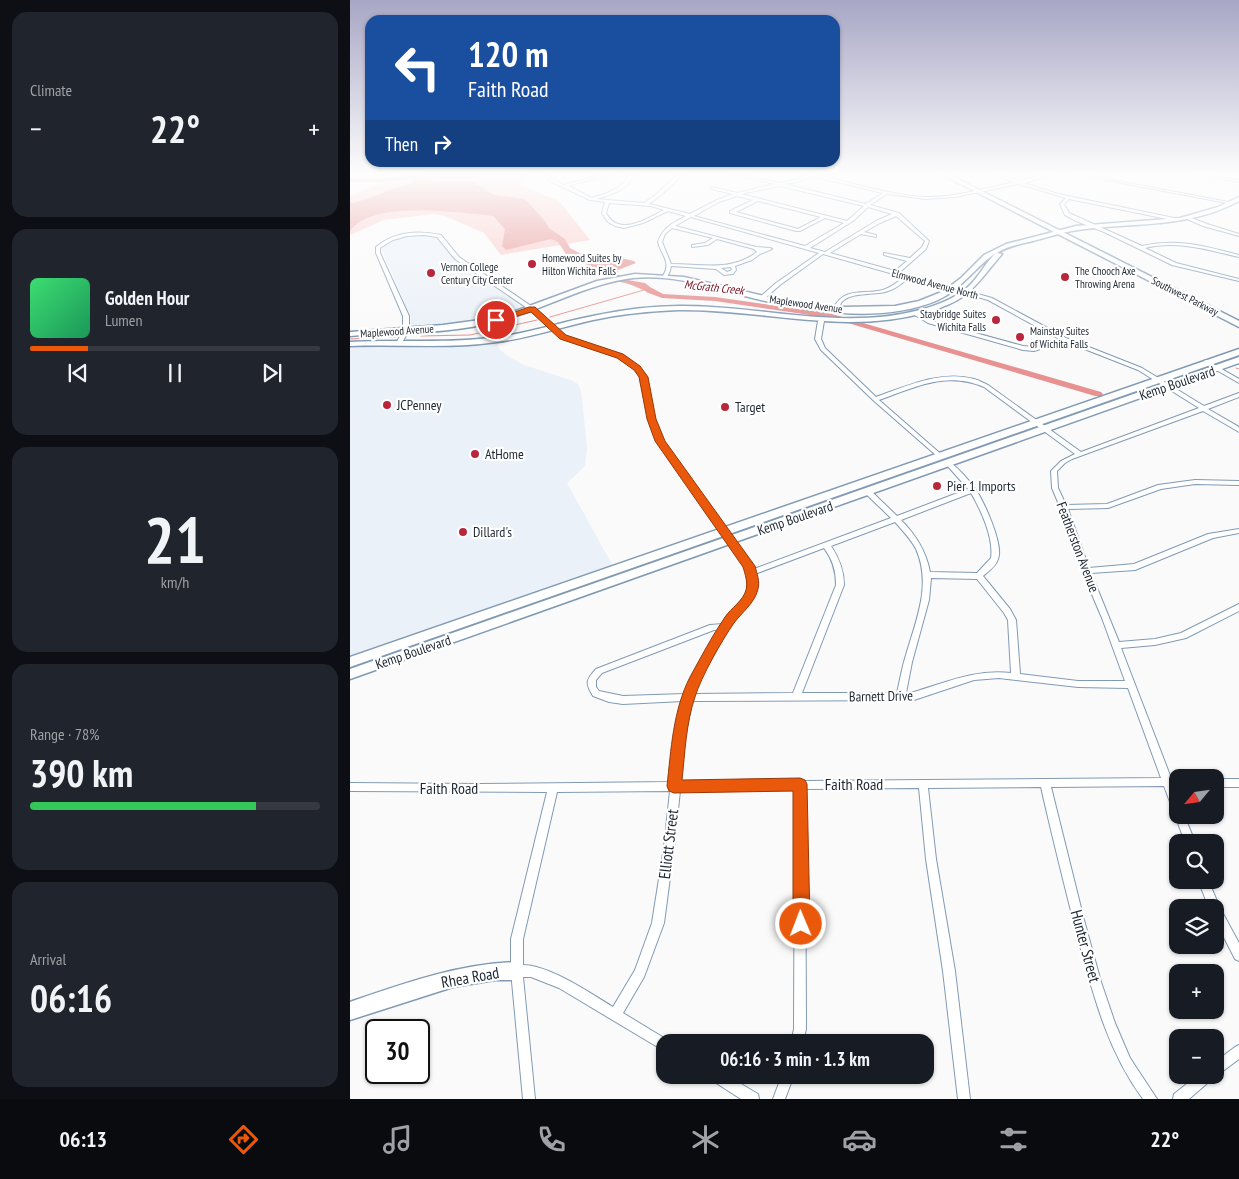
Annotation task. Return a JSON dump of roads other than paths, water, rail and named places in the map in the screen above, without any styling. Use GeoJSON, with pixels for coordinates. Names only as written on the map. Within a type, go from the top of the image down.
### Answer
{"type":"FeatureCollection","features":[{"type":"Feature","properties":{"kind":"main road","name":"Southwest Parkway"},"geometry":{"type":"LineString","coordinates":[[1052,225],[1239,318]]}},
{"type":"Feature","properties":{"kind":"main road","name":"Southwest Parkway"},"geometry":{"type":"LineString","coordinates":[[1153,277],[1239,324]]}},
{"type":"Feature","properties":{"kind":"street"},"geometry":{"type":"LineString","coordinates":[[609,225],[610,227],[626,225]]}},
{"type":"Feature","properties":{"kind":"street","name":"Elmwood Avenue North"},"geometry":{"type":"LineString","coordinates":[[723,225],[953,288],[996,302],[1064,339],[1135,367],[1158,379],[1239,430]]}},
{"type":"Feature","properties":{"kind":"street"},"geometry":{"type":"LineString","coordinates":[[781,225],[798,230],[807,225]]}},
{"type":"Feature","properties":{"kind":"street"},"geometry":{"type":"LineString","coordinates":[[806,248],[842,225]]}},
{"type":"Feature","properties":{"kind":"street"},"geometry":{"type":"LineString","coordinates":[[762,298],[778,284],[825,253],[874,225]]}},
{"type":"Feature","properties":{"kind":"street"},"geometry":{"type":"LineString","coordinates":[[896,273],[924,248],[927,241],[910,225]]}},
{"type":"Feature","properties":{"kind":"street"},"geometry":{"type":"LineString","coordinates":[[1092,225],[1187,268],[1239,280]]}},
{"type":"Feature","properties":{"kind":"street","name":"Maplewood Avenue"},"geometry":{"type":"LineString","coordinates":[[350,334],[478,324],[532,309],[586,286],[626,277],[665,276],[692,279],[762,298],[836,309],[893,308],[928,300],[953,288],[986,257],[998,249],[1063,231],[1132,225]]}},
{"type":"Feature","properties":{"kind":"street"},"geometry":{"type":"LineString","coordinates":[[1207,225],[1239,234]]}},
{"type":"Feature","properties":{"kind":"street"},"geometry":{"type":"LineString","coordinates":[[665,276],[670,265],[660,242],[663,234],[671,226],[756,248],[770,249],[733,266],[731,273],[726,274],[718,268],[695,264],[670,265]]}},
{"type":"Feature","properties":{"kind":"street"},"geometry":{"type":"LineString","coordinates":[[861,233],[874,236]]}},
{"type":"Feature","properties":{"kind":"street"},"geometry":{"type":"LineString","coordinates":[[399,343],[406,331],[406,316],[378,250],[383,243],[406,235],[425,234],[442,237],[458,258],[532,309],[563,337],[620,356],[637,368],[643,377],[652,419],[660,441],[749,566],[751,573],[973,490]]}},
{"type":"Feature","properties":{"kind":"street"},"geometry":{"type":"LineString","coordinates":[[694,246],[706,244],[716,238]]}},
{"type":"Feature","properties":{"kind":"street"},"geometry":{"type":"LineString","coordinates":[[1141,248],[1161,242],[1173,242],[1239,256]]}},
{"type":"Feature","properties":{"kind":"street","name":"Maplewood Avenue"},"geometry":{"type":"LineString","coordinates":[[350,344],[456,343],[495,340],[623,313],[680,308],[723,309],[842,322],[915,313],[942,305],[966,292],[992,260],[1013,245]]}},
{"type":"Feature","properties":{"kind":"street"},"geometry":{"type":"LineString","coordinates":[[756,248],[760,250],[760,253]]}},
{"type":"Feature","properties":{"kind":"street"},"geometry":{"type":"LineString","coordinates":[[886,254],[911,260]]}},
{"type":"Feature","properties":{"kind":"street"},"geometry":{"type":"LineString","coordinates":[[836,309],[837,304],[845,298],[858,293],[887,291],[908,276]]}},
{"type":"Feature","properties":{"kind":"street"},"geometry":{"type":"LineString","coordinates":[[915,313],[930,322],[1023,348],[1034,349],[1064,339]]}},
{"type":"Feature","properties":{"kind":"street"},"geometry":{"type":"LineString","coordinates":[[821,321],[818,339],[821,346],[875,399],[948,463],[973,490],[982,504],[996,546],[993,561],[979,576],[928,575]]}},
{"type":"Feature","properties":{"kind":"street","name":"Kemp Boulevard"},"geometry":{"type":"LineString","coordinates":[[350,674],[727,536],[860,484],[1239,352]]}},
{"type":"Feature","properties":{"kind":"street","name":"Kemp Boulevard"},"geometry":{"type":"LineString","coordinates":[[350,662],[727,536],[868,492],[1239,360]]}},
{"type":"Feature","properties":{"kind":"street"},"geometry":{"type":"LineString","coordinates":[[1206,362],[1239,381]]}},
{"type":"Feature","properties":{"kind":"street"},"geometry":{"type":"LineString","coordinates":[[875,399],[944,378],[963,377],[977,380],[1080,454]]}},
{"type":"Feature","properties":{"kind":"street","name":"Featherston Avenue"},"geometry":{"type":"LineString","coordinates":[[1169,775],[1130,685],[1117,645],[1086,571],[1064,507],[1055,488],[1054,472],[1062,462],[1080,454],[1239,395]]}},
{"type":"Feature","properties":{"kind":"street"},"geometry":{"type":"LineString","coordinates":[[1064,507],[1108,506],[1160,488],[1195,482],[1239,483]]}},
{"type":"Feature","properties":{"kind":"street"},"geometry":{"type":"LineString","coordinates":[[860,484],[919,548],[928,575],[925,604],[910,654],[901,696]]}},
{"type":"Feature","properties":{"kind":"street"},"geometry":{"type":"LineString","coordinates":[[1086,571],[1135,567],[1211,536],[1239,531]]}},
{"type":"Feature","properties":{"kind":"street"},"geometry":{"type":"LineString","coordinates":[[796,697],[840,585],[837,560],[826,545]]}},
{"type":"Feature","properties":{"kind":"street","name":"Elliott Street"},"geometry":{"type":"LineString","coordinates":[[615,1014],[640,973],[658,923],[669,847],[680,738],[688,697],[726,627],[752,590],[751,573]]}},
{"type":"Feature","properties":{"kind":"street"},"geometry":{"type":"LineString","coordinates":[[979,576],[1012,620],[1016,676]]}},
{"type":"Feature","properties":{"kind":"street"},"geometry":{"type":"LineString","coordinates":[[1117,645],[1155,642],[1183,636],[1239,606]]}},
{"type":"Feature","properties":{"kind":"street","name":"Barnett Drive"},"geometry":{"type":"LineString","coordinates":[[726,627],[713,627],[604,669],[594,675],[591,683],[596,694],[623,700],[688,697],[901,696],[927,694],[974,677],[999,675],[1078,684],[1130,685]]}},
{"type":"Feature","properties":{"kind":"street","name":"Faith Road"},"geometry":{"type":"LineString","coordinates":[[350,787],[553,788],[800,784],[1169,782]]}},
{"type":"Feature","properties":{"kind":"street"},"geometry":{"type":"LineString","coordinates":[[1224,783],[1239,783]]}},
{"type":"Feature","properties":{"kind":"street"},"geometry":{"type":"LineString","coordinates":[[799,1034],[800,784]]}},
{"type":"Feature","properties":{"kind":"street"},"geometry":{"type":"LineString","coordinates":[[923,784],[931,859],[949,972],[964,1099]]}},
{"type":"Feature","properties":{"kind":"street","name":"Hunter Street"},"geometry":{"type":"LineString","coordinates":[[1045,784],[1077,914],[1108,1026],[1123,1060],[1151,1099]]}},
{"type":"Feature","properties":{"kind":"street"},"geometry":{"type":"LineString","coordinates":[[530,1099],[517,971],[517,940],[553,788]]}},
{"type":"Feature","properties":{"kind":"street"},"geometry":{"type":"LineString","coordinates":[[1224,926],[1239,955]]}},
{"type":"Feature","properties":{"kind":"street","name":"Rhea Road"},"geometry":{"type":"LineString","coordinates":[[350,1011],[466,975],[492,970],[531,971],[563,984],[656,1039]]}},
{"type":"Feature","properties":{"kind":"street"},"geometry":{"type":"LineString","coordinates":[[1224,1063],[1239,1051]]}},
{"type":"Feature","properties":{"kind":"street"},"geometry":{"type":"LineString","coordinates":[[729,1084],[753,1099]]}},
{"type":"Feature","properties":{"kind":"street"},"geometry":{"type":"LineString","coordinates":[[779,1099],[785,1084]]}},
{"type":"Feature","properties":{"kind":"street"},"geometry":{"type":"LineString","coordinates":[[1179,1099],[1197,1084]]}},
{"type":"Feature","properties":{"kind":"waterway"},"geometry":{"type":"LineString","coordinates":[[550,317],[644,290]]}},
{"type":"Feature","properties":{"kind":"waterway","name":"McGrath Creek"},"geometry":{"type":"LineString","coordinates":[[649,290],[662,296],[715,299],[832,316],[1098,394]]}},
{"type":"Feature","properties":{"kind":"waterway"},"geometry":{"type":"LineString","coordinates":[[421,336],[470,335],[537,320]]}},
{"type":"Feature","properties":{"kind":"waterway"},"geometry":{"type":"LineString","coordinates":[[350,339],[395,337]]}},
{"type":"Feature","properties":{"kind":"place","name":"Homewood Suites by Hilton Wichita Falls"},"geometry":{"type":"Point","coordinates":[532,264]}},
{"type":"Feature","properties":{"kind":"place","name":"Vernon College Century City Center"},"geometry":{"type":"Point","coordinates":[431,273]}},
{"type":"Feature","properties":{"kind":"place","name":"The Chooch Axe Throwing Arena"},"geometry":{"type":"Point","coordinates":[1065,277]}},
{"type":"Feature","properties":{"kind":"place","name":"Staybridge Suites Wichita Falls"},"geometry":{"type":"Point","coordinates":[996,320]}},
{"type":"Feature","properties":{"kind":"place","name":"Mainstay Suites of Wichita Falls"},"geometry":{"type":"Point","coordinates":[1020,337]}},
{"type":"Feature","properties":{"kind":"place","name":"JCPenney"},"geometry":{"type":"Point","coordinates":[387,405]}},
{"type":"Feature","properties":{"kind":"place","name":"Target"},"geometry":{"type":"Point","coordinates":[725,407]}},
{"type":"Feature","properties":{"kind":"place","name":"AtHome"},"geometry":{"type":"Point","coordinates":[475,454]}},
{"type":"Feature","properties":{"kind":"place","name":"Pier 1 Imports"},"geometry":{"type":"Point","coordinates":[937,486]}},
{"type":"Feature","properties":{"kind":"place","name":"Dillard's"},"geometry":{"type":"Point","coordinates":[463,532]}}]}
